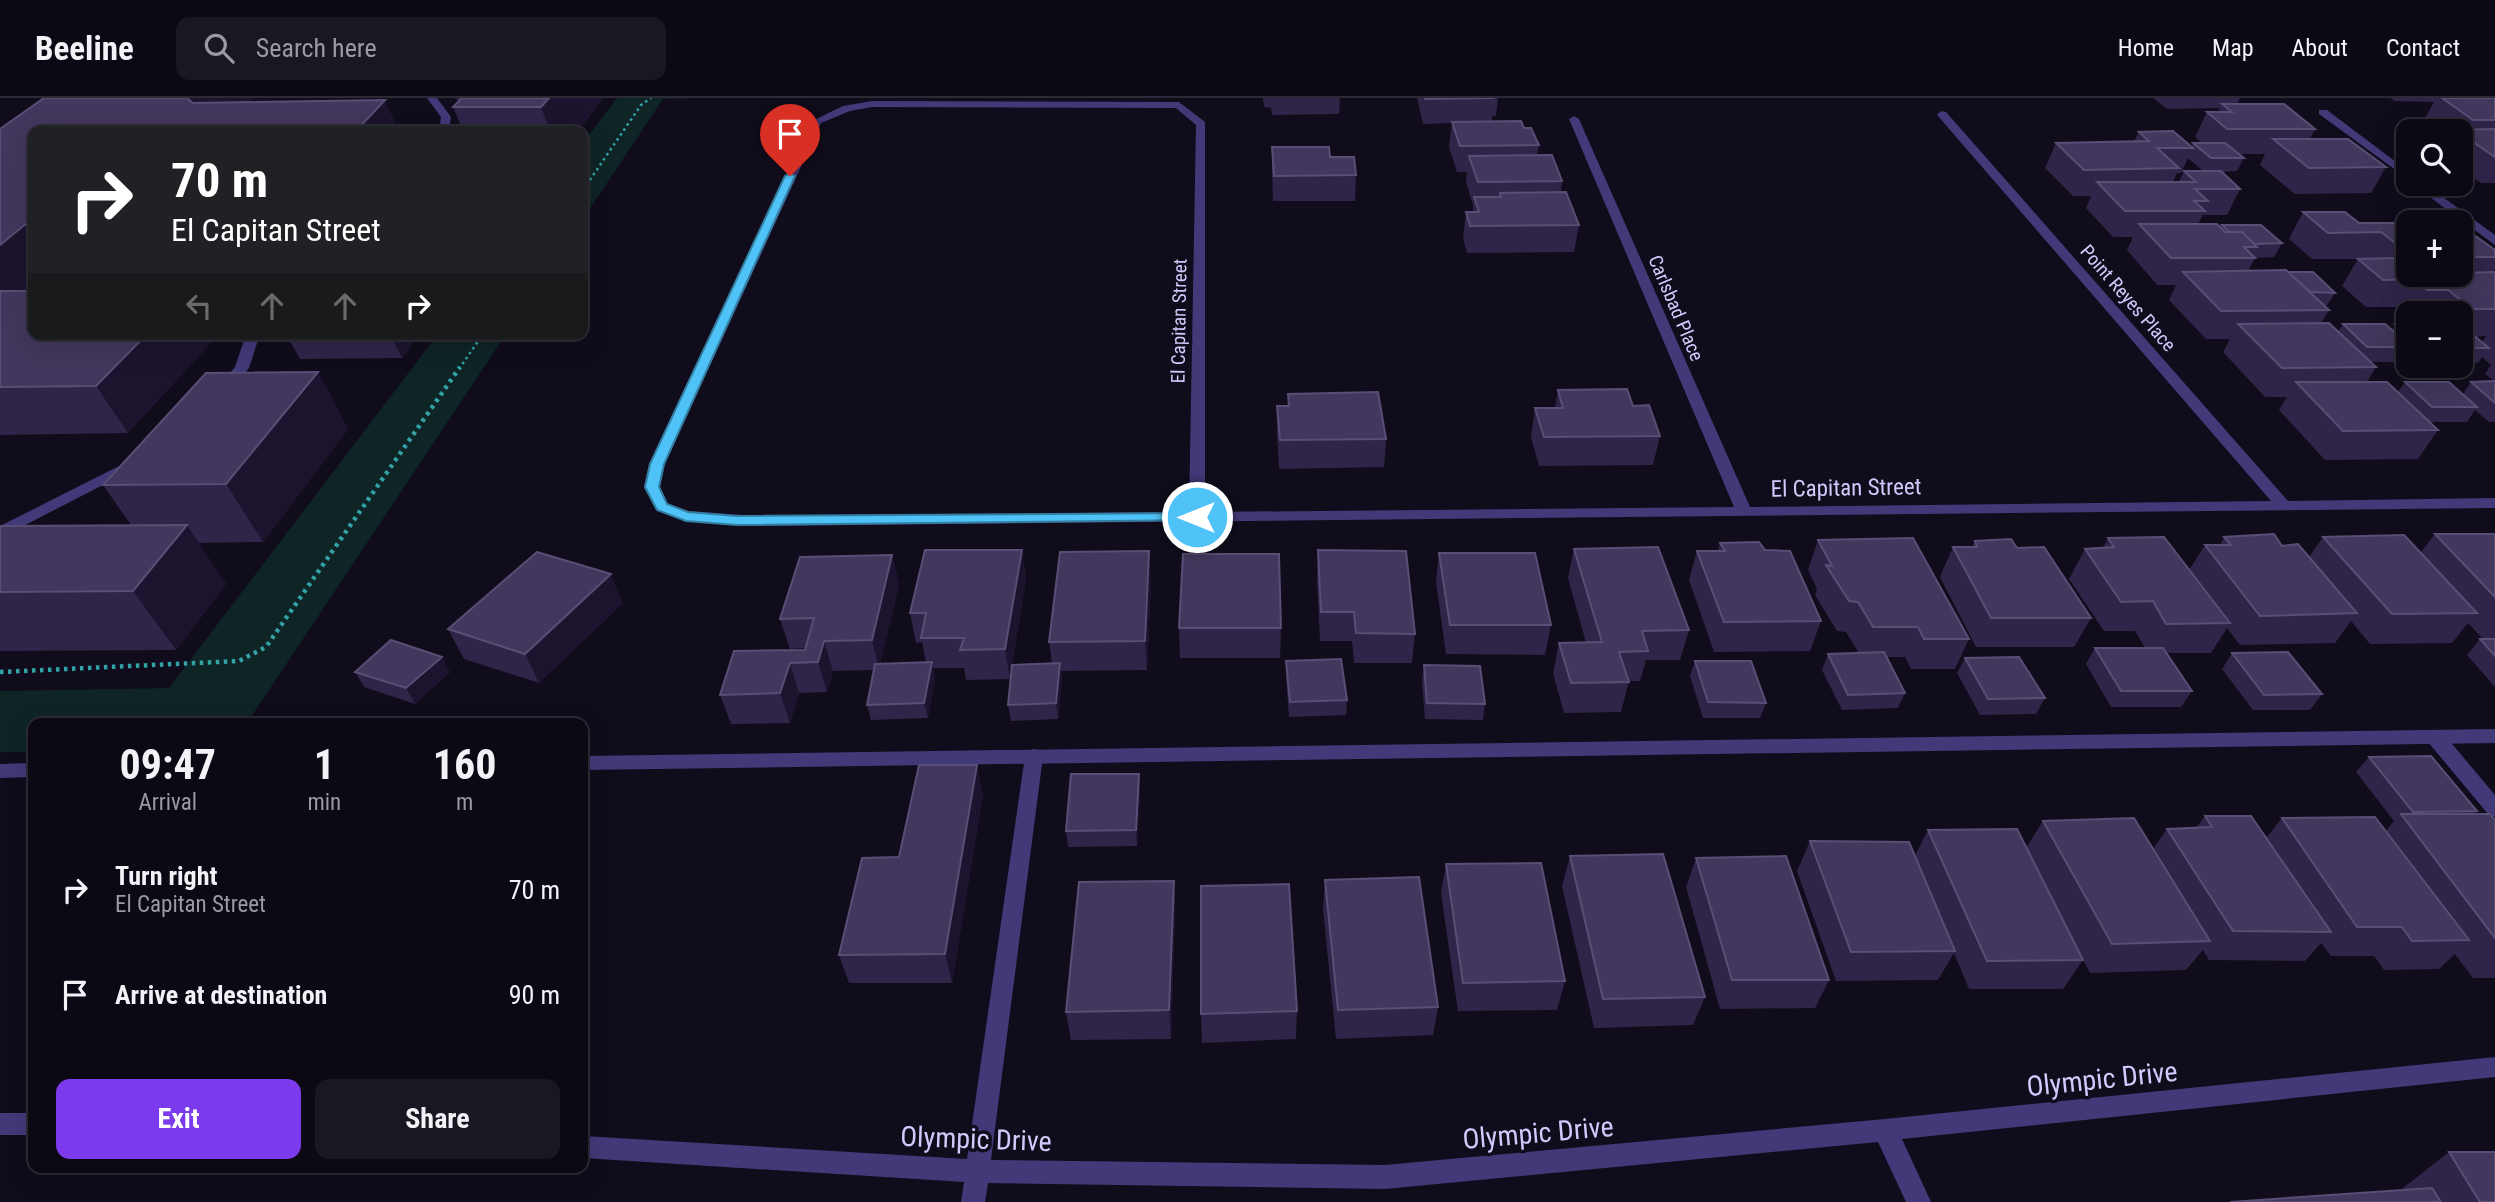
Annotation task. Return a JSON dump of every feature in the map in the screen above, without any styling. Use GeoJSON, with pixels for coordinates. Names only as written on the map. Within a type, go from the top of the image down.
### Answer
{"type":"FeatureCollection","features":[{"type":"Feature","properties":{"kind":"street"},"geometry":{"type":"LineString","coordinates":[[432,98],[446,117]]}},
{"type":"Feature","properties":{"kind":"street","name":"El Capitan Street"},"geometry":{"type":"LineString","coordinates":[[1197,517],[1201,124],[1180,105],[872,104],[847,108],[817,121],[657,464],[652,487],[662,507],[686,516],[743,521],[1197,517],[1744,512],[2495,503]]}},
{"type":"Feature","properties":{"kind":"street"},"geometry":{"type":"LineString","coordinates":[[445,126],[446,117],[455,108]]}},
{"type":"Feature","properties":{"kind":"street"},"geometry":{"type":"LineString","coordinates":[[2323,112],[2396,167]]}},
{"type":"Feature","properties":{"kind":"street","name":"Point Reyes Place"},"geometry":{"type":"LineString","coordinates":[[1942,114],[2284,506]]}},
{"type":"Feature","properties":{"kind":"street","name":"Carlsbad Place"},"geometry":{"type":"LineString","coordinates":[[1574,119],[1744,512]]}},
{"type":"Feature","properties":{"kind":"street"},"geometry":{"type":"LineString","coordinates":[[2434,196],[2495,242]]}},
{"type":"Feature","properties":{"kind":"street"},"geometry":{"type":"LineString","coordinates":[[215,398],[242,368],[251,340]]}},
{"type":"Feature","properties":{"kind":"street"},"geometry":{"type":"LineString","coordinates":[[0,533],[108,479],[142,457]]}},
{"type":"Feature","properties":{"kind":"street"},"geometry":{"type":"LineString","coordinates":[[588,762],[2495,736]]}},
{"type":"Feature","properties":{"kind":"street"},"geometry":{"type":"LineString","coordinates":[[2435,737],[2495,809]]}},
{"type":"Feature","properties":{"kind":"street"},"geometry":{"type":"LineString","coordinates":[[973,1202],[1034,756]]}},
{"type":"Feature","properties":{"kind":"street"},"geometry":{"type":"LineString","coordinates":[[0,771],[28,770]]}},
{"type":"Feature","properties":{"kind":"street","name":"Olympic Drive"},"geometry":{"type":"LineString","coordinates":[[588,1147],[978,1171],[1385,1177],[1885,1130],[2495,1067]]}},
{"type":"Feature","properties":{"kind":"street"},"geometry":{"type":"LineString","coordinates":[[0,1124],[28,1124]]}},
{"type":"Feature","properties":{"kind":"street"},"geometry":{"type":"LineString","coordinates":[[1885,1130],[1919,1202]]}},
{"type":"Feature","properties":{"kind":"path"},"geometry":{"type":"LineString","coordinates":[[588,183],[641,105],[651,98]]}},
{"type":"Feature","properties":{"kind":"path"},"geometry":{"type":"LineString","coordinates":[[0,672],[239,661],[266,647],[478,340]]}},
{"type":"Feature","properties":{"kind":"green space"},"geometry":{"type":"Polygon","coordinates":[[[617,98],[697,98],[663,99],[588,212],[588,136],[617,98]]]}},
{"type":"Feature","properties":{"kind":"green space"},"geometry":{"type":"Polygon","coordinates":[[[433,340],[502,340],[250,718],[28,718],[28,752],[0,752],[0,691],[169,688],[433,340]]]}},
{"type":"Feature","properties":{"kind":"building"},"geometry":{"type":"Polygon","coordinates":[[[44,98],[187,98],[193,103],[385,100],[361,126],[28,126],[28,222],[0,245],[0,129],[44,98]]]}},
{"type":"Feature","properties":{"kind":"building"},"geometry":{"type":"Polygon","coordinates":[[[462,98],[549,98],[541,107],[453,107],[462,98]]]}},
{"type":"Feature","properties":{"kind":"building"},"geometry":{"type":"Polygon","coordinates":[[[1425,98],[1495,98],[1425,99],[1425,98]]]}},
{"type":"Feature","properties":{"kind":"building"},"geometry":{"type":"Polygon","coordinates":[[[2442,98],[2495,98],[2495,120],[2472,119],[2442,98]]]}},
{"type":"Feature","properties":{"kind":"building"},"geometry":{"type":"Polygon","coordinates":[[[2222,104],[2284,104],[2315,129],[2227,129],[2207,112],[2232,112],[2222,104]]]}},
{"type":"Feature","properties":{"kind":"building"},"geometry":{"type":"Polygon","coordinates":[[[1521,121],[1524,128],[1531,128],[1539,145],[1460,146],[1452,122],[1521,121]]]}},
{"type":"Feature","properties":{"kind":"building"},"geometry":{"type":"Polygon","coordinates":[[[2495,129],[2495,157],[2473,142],[2473,130],[2495,129]]]}},
{"type":"Feature","properties":{"kind":"building"},"geometry":{"type":"Polygon","coordinates":[[[2173,131],[2193,148],[2157,148],[2179,168],[2084,170],[2056,143],[2149,141],[2139,132],[2173,131]]]}},
{"type":"Feature","properties":{"kind":"building"},"geometry":{"type":"Polygon","coordinates":[[[2273,139],[2348,139],[2386,167],[2309,168],[2273,139]]]}},
{"type":"Feature","properties":{"kind":"building"},"geometry":{"type":"Polygon","coordinates":[[[2193,143],[2225,143],[2244,158],[2211,158],[2193,143]]]}},
{"type":"Feature","properties":{"kind":"building"},"geometry":{"type":"Polygon","coordinates":[[[1272,147],[1329,147],[1330,157],[1354,157],[1356,175],[1274,176],[1272,147]]]}},
{"type":"Feature","properties":{"kind":"building"},"geometry":{"type":"Polygon","coordinates":[[[1552,155],[1562,181],[1478,182],[1469,156],[1552,155]]]}},
{"type":"Feature","properties":{"kind":"building"},"geometry":{"type":"Polygon","coordinates":[[[2184,171],[2221,171],[2240,189],[2195,189],[2208,201],[2194,201],[2205,211],[2125,211],[2097,182],[2196,182],[2184,171]]]}},
{"type":"Feature","properties":{"kind":"building"},"geometry":{"type":"Polygon","coordinates":[[[1566,192],[1579,225],[1470,226],[1466,212],[1479,212],[1474,197],[1501,197],[1500,193],[1566,192]]]}},
{"type":"Feature","properties":{"kind":"building"},"geometry":{"type":"Polygon","coordinates":[[[2303,212],[2345,212],[2359,223],[2396,223],[2396,244],[2381,232],[2328,233],[2303,212]]]}},
{"type":"Feature","properties":{"kind":"building"},"geometry":{"type":"Polygon","coordinates":[[[2139,224],[2217,224],[2225,232],[2242,232],[2257,247],[2244,247],[2255,258],[2171,258],[2139,224]]]}},
{"type":"Feature","properties":{"kind":"building"},"geometry":{"type":"Polygon","coordinates":[[[2222,225],[2261,225],[2282,243],[2254,244],[2242,232],[2229,232],[2222,225]]]}},
{"type":"Feature","properties":{"kind":"building"},"geometry":{"type":"Polygon","coordinates":[[[2473,234],[2495,250],[2495,257],[2473,257],[2473,234]]]}},
{"type":"Feature","properties":{"kind":"building"},"geometry":{"type":"Polygon","coordinates":[[[2396,258],[2396,280],[2383,280],[2358,259],[2396,258]]]}},
{"type":"Feature","properties":{"kind":"building"},"geometry":{"type":"Polygon","coordinates":[[[2286,270],[2329,310],[2221,311],[2183,272],[2286,270]]]}},
{"type":"Feature","properties":{"kind":"building"},"geometry":{"type":"Polygon","coordinates":[[[2288,272],[2313,272],[2335,293],[2310,292],[2288,272]]]}},
{"type":"Feature","properties":{"kind":"building"},"geometry":{"type":"Polygon","coordinates":[[[2495,272],[2495,309],[2473,309],[2473,301],[2462,301],[2448,290],[2427,290],[2423,287],[2473,287],[2473,273],[2495,272]]]}},
{"type":"Feature","properties":{"kind":"building"},"geometry":{"type":"Polygon","coordinates":[[[0,291],[28,291],[28,340],[141,340],[96,386],[0,387],[0,291]]]}},
{"type":"Feature","properties":{"kind":"building"},"geometry":{"type":"Polygon","coordinates":[[[2329,323],[2376,367],[2282,368],[2238,324],[2329,323]]]}},
{"type":"Feature","properties":{"kind":"building"},"geometry":{"type":"Polygon","coordinates":[[[2343,324],[2385,324],[2396,334],[2396,347],[2367,347],[2343,324]]]}},
{"type":"Feature","properties":{"kind":"building"},"geometry":{"type":"Polygon","coordinates":[[[2473,335],[2489,348],[2473,348],[2473,335]]]}},
{"type":"Feature","properties":{"kind":"building"},"geometry":{"type":"Polygon","coordinates":[[[318,372],[226,484],[103,485],[206,373],[318,372]]]}},
{"type":"Feature","properties":{"kind":"building"},"geometry":{"type":"Polygon","coordinates":[[[2495,381],[2495,403],[2471,382],[2495,381]]]}},
{"type":"Feature","properties":{"kind":"building"},"geometry":{"type":"Polygon","coordinates":[[[2296,382],[2387,382],[2438,430],[2343,431],[2296,382]]]}},
{"type":"Feature","properties":{"kind":"building"},"geometry":{"type":"Polygon","coordinates":[[[2405,382],[2449,382],[2477,407],[2432,407],[2405,382]]]}},
{"type":"Feature","properties":{"kind":"building"},"geometry":{"type":"Polygon","coordinates":[[[1627,389],[1633,406],[1649,405],[1660,436],[1544,437],[1535,408],[1563,408],[1558,390],[1627,389]]]}},
{"type":"Feature","properties":{"kind":"building"},"geometry":{"type":"Polygon","coordinates":[[[1378,392],[1386,439],[1280,440],[1277,406],[1289,406],[1288,394],[1378,392]]]}},
{"type":"Feature","properties":{"kind":"building"},"geometry":{"type":"Polygon","coordinates":[[[187,525],[133,591],[0,592],[0,526],[187,525]]]}},
{"type":"Feature","properties":{"kind":"building"},"geometry":{"type":"Polygon","coordinates":[[[2274,534],[2282,546],[2298,544],[2357,613],[2260,616],[2205,545],[2231,545],[2224,537],[2274,534]]]}},
{"type":"Feature","properties":{"kind":"building"},"geometry":{"type":"Polygon","coordinates":[[[2435,534],[2495,534],[2495,597],[2435,534]]]}},
{"type":"Feature","properties":{"kind":"building"},"geometry":{"type":"Polygon","coordinates":[[[2404,535],[2477,613],[2392,614],[2323,537],[2404,535]]]}},
{"type":"Feature","properties":{"kind":"building"},"geometry":{"type":"Polygon","coordinates":[[[2164,537],[2230,623],[2166,624],[2153,601],[2121,602],[2085,549],[2114,547],[2108,538],[2164,537]]]}},
{"type":"Feature","properties":{"kind":"building"},"geometry":{"type":"Polygon","coordinates":[[[1913,538],[1969,639],[1924,639],[1918,627],[1873,627],[1858,602],[1849,601],[1826,565],[1832,566],[1818,540],[1913,538]]]}},
{"type":"Feature","properties":{"kind":"building"},"geometry":{"type":"Polygon","coordinates":[[[2011,539],[2017,548],[2044,547],[2091,618],[1991,618],[1953,547],[1977,547],[1975,541],[2011,539]]]}},
{"type":"Feature","properties":{"kind":"building"},"geometry":{"type":"Polygon","coordinates":[[[1759,542],[1765,550],[1790,551],[1821,621],[1724,622],[1697,551],[1725,551],[1720,543],[1759,542]]]}},
{"type":"Feature","properties":{"kind":"building"},"geometry":{"type":"Polygon","coordinates":[[[1658,547],[1689,630],[1642,631],[1648,651],[1619,652],[1629,682],[1571,683],[1559,643],[1602,642],[1574,549],[1658,547]]]}},
{"type":"Feature","properties":{"kind":"building"},"geometry":{"type":"Polygon","coordinates":[[[925,550],[1022,550],[1005,649],[960,650],[964,638],[921,638],[926,613],[910,613],[925,550]]]}},
{"type":"Feature","properties":{"kind":"building"},"geometry":{"type":"Polygon","coordinates":[[[1318,550],[1406,551],[1415,634],[1356,633],[1354,612],[1321,612],[1318,550]]]}},
{"type":"Feature","properties":{"kind":"building"},"geometry":{"type":"Polygon","coordinates":[[[1149,551],[1145,641],[1049,642],[1060,552],[1149,551]]]}},
{"type":"Feature","properties":{"kind":"building"},"geometry":{"type":"Polygon","coordinates":[[[537,552],[611,574],[525,654],[448,629],[537,552]]]}},
{"type":"Feature","properties":{"kind":"building"},"geometry":{"type":"Polygon","coordinates":[[[1439,553],[1535,553],[1551,625],[1450,625],[1439,553]]]}},
{"type":"Feature","properties":{"kind":"building"},"geometry":{"type":"Polygon","coordinates":[[[1183,554],[1279,554],[1281,628],[1179,628],[1183,554]]]}},
{"type":"Feature","properties":{"kind":"building"},"geometry":{"type":"Polygon","coordinates":[[[892,555],[872,640],[824,641],[818,662],[790,663],[780,693],[720,695],[734,651],[805,650],[814,618],[780,619],[800,557],[892,555]]]}},
{"type":"Feature","properties":{"kind":"building"},"geometry":{"type":"Polygon","coordinates":[[[2480,639],[2495,639],[2495,656],[2480,639]]]}},
{"type":"Feature","properties":{"kind":"building"},"geometry":{"type":"Polygon","coordinates":[[[391,640],[442,657],[406,688],[355,672],[391,640]]]}},
{"type":"Feature","properties":{"kind":"building"},"geometry":{"type":"Polygon","coordinates":[[[2095,648],[2163,648],[2192,691],[2121,691],[2095,648]]]}},
{"type":"Feature","properties":{"kind":"building"},"geometry":{"type":"Polygon","coordinates":[[[1884,652],[1905,693],[1848,695],[1828,654],[1884,652]]]}},
{"type":"Feature","properties":{"kind":"building"},"geometry":{"type":"Polygon","coordinates":[[[2288,652],[2322,694],[2264,695],[2232,653],[2288,652]]]}},
{"type":"Feature","properties":{"kind":"building"},"geometry":{"type":"Polygon","coordinates":[[[2019,657],[2045,698],[1988,699],[1965,658],[2019,657]]]}},
{"type":"Feature","properties":{"kind":"building"},"geometry":{"type":"Polygon","coordinates":[[[1341,659],[1347,700],[1290,702],[1286,661],[1341,659]]]}},
{"type":"Feature","properties":{"kind":"building"},"geometry":{"type":"Polygon","coordinates":[[[1695,661],[1751,661],[1766,703],[1708,702],[1695,661]]]}},
{"type":"Feature","properties":{"kind":"building"},"geometry":{"type":"Polygon","coordinates":[[[932,662],[924,703],[867,705],[875,664],[932,662]]]}},
{"type":"Feature","properties":{"kind":"building"},"geometry":{"type":"Polygon","coordinates":[[[1060,663],[1056,703],[1008,705],[1012,665],[1060,663]]]}},
{"type":"Feature","properties":{"kind":"building"},"geometry":{"type":"Polygon","coordinates":[[[1424,665],[1480,666],[1485,704],[1427,703],[1424,665]]]}},
{"type":"Feature","properties":{"kind":"building"},"geometry":{"type":"Polygon","coordinates":[[[2431,756],[2477,811],[2413,812],[2369,757],[2431,756]]]}},
{"type":"Feature","properties":{"kind":"building"},"geometry":{"type":"Polygon","coordinates":[[[919,765],[977,765],[945,954],[839,955],[862,858],[899,857],[919,765]]]}},
{"type":"Feature","properties":{"kind":"building"},"geometry":{"type":"Polygon","coordinates":[[[1071,774],[1139,774],[1136,830],[1066,831],[1071,774]]]}},
{"type":"Feature","properties":{"kind":"building"},"geometry":{"type":"Polygon","coordinates":[[[2401,814],[2490,814],[2495,820],[2495,938],[2401,814]]]}},
{"type":"Feature","properties":{"kind":"building"},"geometry":{"type":"Polygon","coordinates":[[[2205,816],[2251,816],[2331,932],[2233,931],[2167,829],[2212,827],[2205,816]]]}},
{"type":"Feature","properties":{"kind":"building"},"geometry":{"type":"Polygon","coordinates":[[[2375,817],[2469,940],[2412,941],[2402,927],[2357,927],[2282,818],[2375,817]]]}},
{"type":"Feature","properties":{"kind":"building"},"geometry":{"type":"Polygon","coordinates":[[[2134,818],[2210,941],[2112,944],[2043,821],[2134,818]]]}},
{"type":"Feature","properties":{"kind":"building"},"geometry":{"type":"Polygon","coordinates":[[[2017,829],[2083,960],[1987,961],[1928,830],[2017,829]]]}},
{"type":"Feature","properties":{"kind":"building"},"geometry":{"type":"Polygon","coordinates":[[[1810,841],[1909,842],[1955,951],[1851,952],[1810,841]]]}},
{"type":"Feature","properties":{"kind":"building"},"geometry":{"type":"Polygon","coordinates":[[[1663,854],[1705,997],[1603,999],[1570,856],[1663,854]]]}},
{"type":"Feature","properties":{"kind":"building"},"geometry":{"type":"Polygon","coordinates":[[[1786,856],[1829,980],[1732,980],[1696,858],[1786,856]]]}},
{"type":"Feature","properties":{"kind":"building"},"geometry":{"type":"Polygon","coordinates":[[[1541,863],[1565,981],[1463,983],[1446,864],[1541,863]]]}},
{"type":"Feature","properties":{"kind":"building"},"geometry":{"type":"Polygon","coordinates":[[[1419,877],[1438,1007],[1338,1010],[1325,880],[1419,877]]]}},
{"type":"Feature","properties":{"kind":"building"},"geometry":{"type":"Polygon","coordinates":[[[1174,881],[1169,1010],[1066,1012],[1079,882],[1174,881]]]}},
{"type":"Feature","properties":{"kind":"building"},"geometry":{"type":"Polygon","coordinates":[[[1289,884],[1297,1011],[1201,1014],[1201,886],[1289,884]]]}},
{"type":"Feature","properties":{"kind":"building"},"geometry":{"type":"Polygon","coordinates":[[[2449,1152],[2495,1152],[2495,1202],[2480,1202],[2449,1152]]]}},
{"type":"Feature","properties":{"kind":"building"},"geometry":{"type":"Polygon","coordinates":[[[2432,1188],[2441,1202],[2230,1202],[2432,1188]]]}},
{"type":"Feature","properties":{"kind":"route"},"geometry":{"type":"LineString","coordinates":[[790,176],[657,464],[652,487],[662,507],[686,516],[737,521],[1197,517]]}}]}
